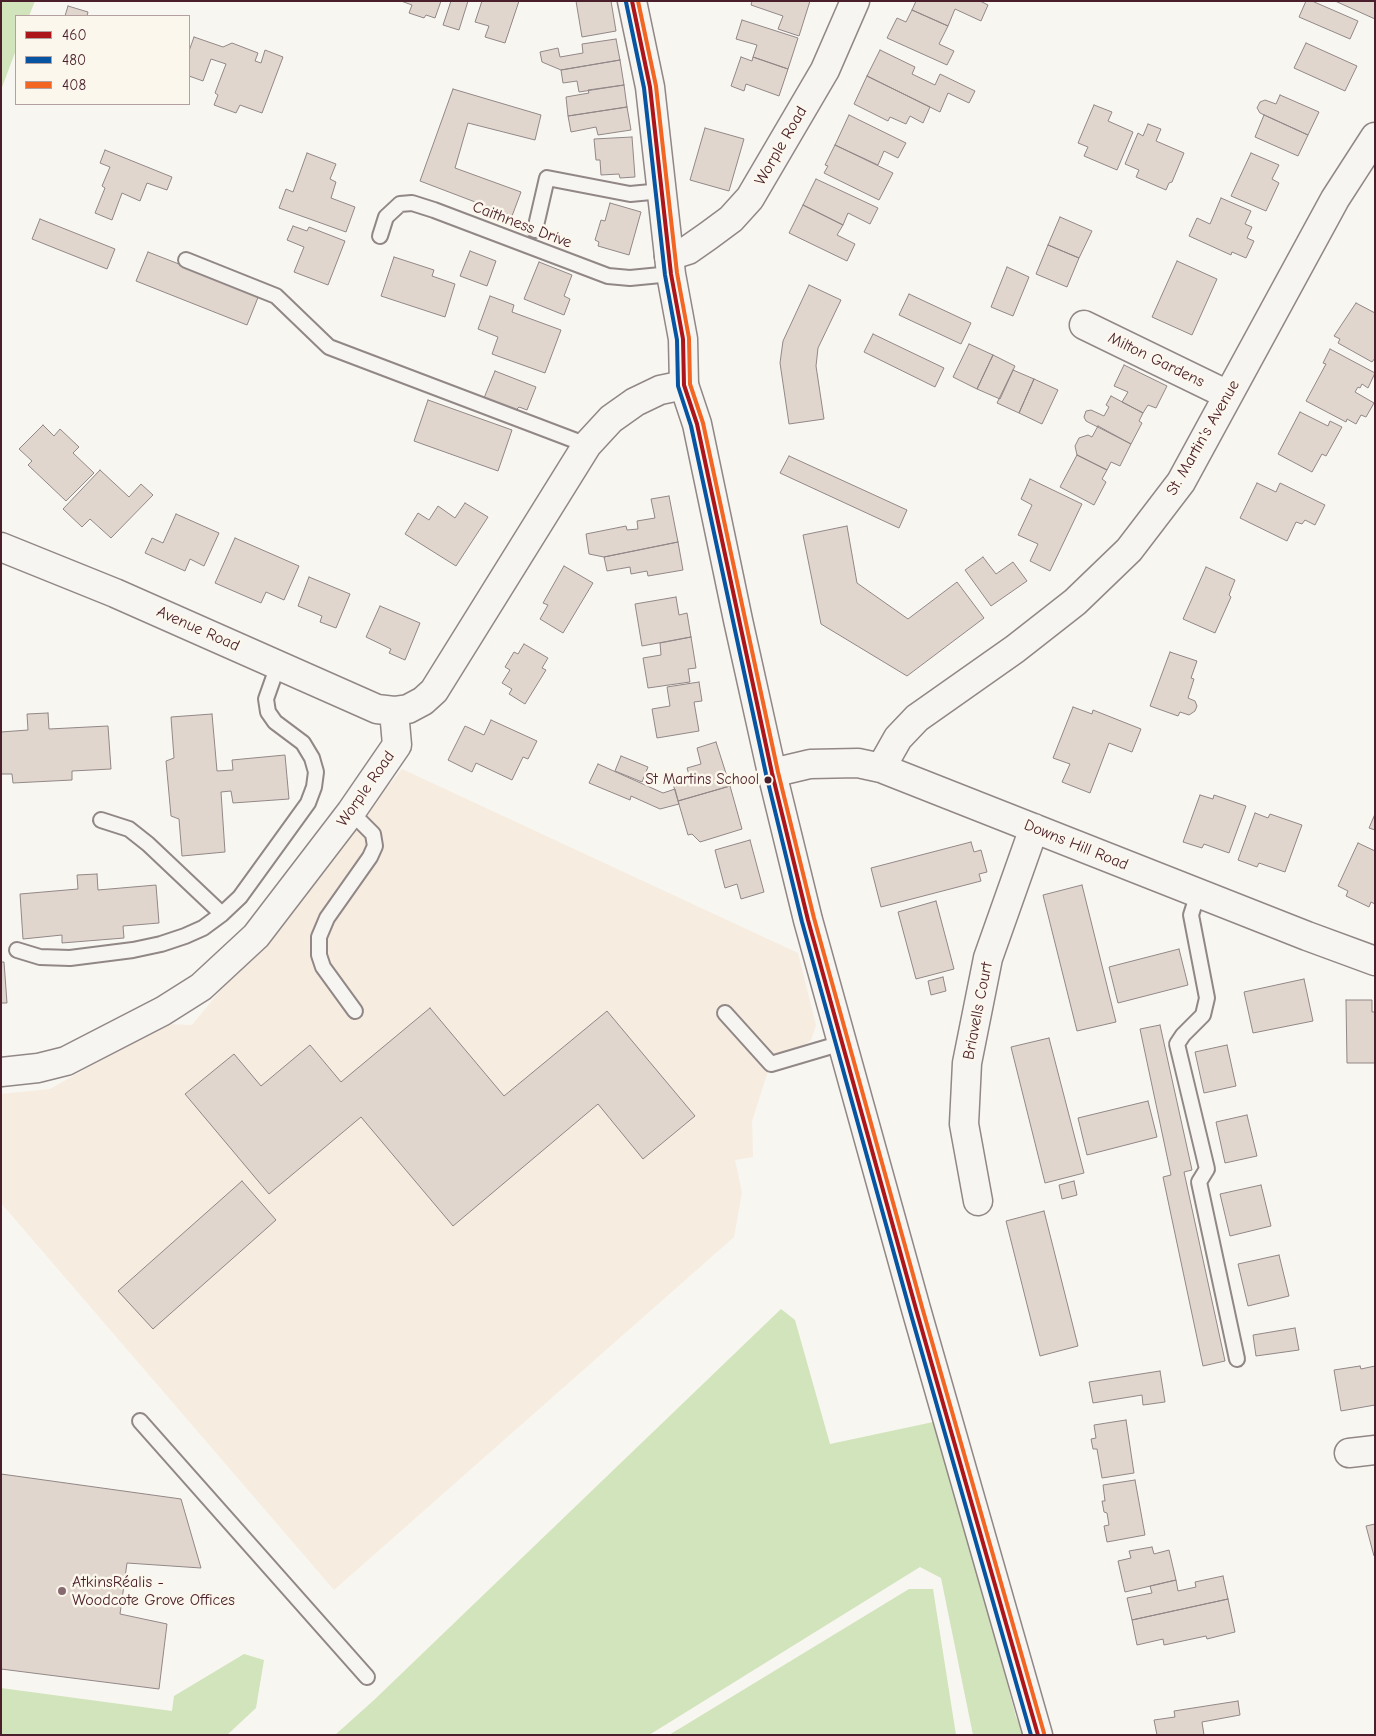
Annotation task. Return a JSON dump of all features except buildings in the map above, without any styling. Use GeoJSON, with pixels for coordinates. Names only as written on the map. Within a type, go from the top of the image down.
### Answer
{"type":"FeatureCollection","features":[{"type":"Feature","properties":{"kind":"street"},"geometry":{"type":"LineString","coordinates":[[632,1],[650,87],[670,265],[683,339],[684,385],[697,424],[772,773],[808,920],[842,1043],[1038,1735]]}},
{"type":"Feature","properties":{"kind":"street","name":"Worple Road"},"geometry":{"type":"LineString","coordinates":[[670,265],[731,219],[750,198],[825,70],[855,1]]}},
{"type":"Feature","properties":{"kind":"street","name":"St. Martin's Avenue"},"geometry":{"type":"LineString","coordinates":[[881,768],[898,738],[917,718],[1016,649],[1068,608],[1129,550],[1181,482],[1335,199],[1375,137]]}},
{"type":"Feature","properties":{"kind":"street","name":"Milton Gardens"},"geometry":{"type":"LineString","coordinates":[[1084,325],[1228,395]]}},
{"type":"Feature","properties":{"kind":"street"},"geometry":{"type":"LineString","coordinates":[[394,712],[408,709],[423,701],[434,691],[587,445],[611,419],[636,402],[660,390],[684,385]]}},
{"type":"Feature","properties":{"kind":"street","name":"Avenue Road"},"geometry":{"type":"LineString","coordinates":[[1,547],[115,593],[377,709],[394,712]]}},
{"type":"Feature","properties":{"kind":"street","name":"Worple Road"},"geometry":{"type":"LineString","coordinates":[[1,1072],[38,1068],[66,1062],[163,1011],[201,987],[256,936],[351,812],[397,745],[394,712]]}},
{"type":"Feature","properties":{"kind":"street","name":"Downs Hill Road"},"geometry":{"type":"LineString","coordinates":[[772,773],[810,764],[858,763],[881,768],[1375,961]]}},
{"type":"Feature","properties":{"kind":"street","name":"Briavells Court"},"geometry":{"type":"LineString","coordinates":[[978,1201],[964,1124],[967,1063],[988,958],[1034,828]]}},
{"type":"Feature","properties":{"kind":"lane"},"geometry":{"type":"LineString","coordinates":[[535,230],[547,178],[630,194],[662,191]]}},
{"type":"Feature","properties":{"kind":"lane","name":"Caithness Drive"},"geometry":{"type":"LineString","coordinates":[[380,236],[386,217],[400,204],[412,203],[608,276],[630,278],[670,265]]}},
{"type":"Feature","properties":{"kind":"lane"},"geometry":{"type":"LineString","coordinates":[[186,260],[276,296],[329,347],[587,445]]}},
{"type":"Feature","properties":{"kind":"lane"},"geometry":{"type":"LineString","coordinates":[[18,950],[40,957],[70,958],[133,950],[185,936],[203,928],[240,897],[308,803],[314,787],[316,772],[312,758],[303,743],[275,722],[268,712],[266,699],[278,665]]}},
{"type":"Feature","properties":{"kind":"lane"},"geometry":{"type":"LineString","coordinates":[[351,812],[373,834],[374,846],[370,857],[327,918],[319,937],[318,955],[323,967],[355,1011]]}},
{"type":"Feature","properties":{"kind":"lane"},"geometry":{"type":"LineString","coordinates":[[101,820],[129,829],[148,844],[222,914]]}},
{"type":"Feature","properties":{"kind":"lane"},"geometry":{"type":"LineString","coordinates":[[1198,893],[1191,915],[1207,998],[1203,1015],[1183,1035],[1177,1044],[1207,1169],[1198,1182],[1237,1359]]}},
{"type":"Feature","properties":{"kind":"lane"},"geometry":{"type":"LineString","coordinates":[[725,1013],[771,1064],[842,1043]]}},
{"type":"Feature","properties":{"kind":"lane"},"geometry":{"type":"LineString","coordinates":[[140,1421],[367,1677]]}},
{"type":"Feature","properties":{"kind":"shaded area"},"geometry":{"type":"Polygon","coordinates":[[[402,769],[798,953],[816,1025],[811,1040],[768,1071],[752,1121],[753,1157],[735,1160],[742,1192],[734,1237],[334,1590],[1,1203],[1,1094],[50,1089],[165,1024],[192,1025],[402,769]]]}},
{"type":"Feature","properties":{"kind":"green space"},"geometry":{"type":"Polygon","coordinates":[[[1,1],[35,1],[29,15],[15,15],[15,53],[1,90],[1,1]]]}},
{"type":"Feature","properties":{"kind":"green space"},"geometry":{"type":"Polygon","coordinates":[[[781,1309],[795,1320],[830,1444],[938,1421],[1016,1717],[1024,1735],[973,1735],[941,1578],[920,1567],[649,1735],[335,1735],[374,1700],[781,1309]]]}},
{"type":"Feature","properties":{"kind":"green space"},"geometry":{"type":"Polygon","coordinates":[[[909,1589],[933,1589],[956,1735],[669,1735],[909,1589]]]}},
{"type":"Feature","properties":{"kind":"green space"},"geometry":{"type":"Polygon","coordinates":[[[244,1654],[264,1660],[256,1708],[227,1735],[1,1735],[1,1688],[172,1711],[174,1696],[244,1654]]]}},
{"type":"Feature","properties":{"kind":"transit line","name":"460"},"geometry":{"type":"LineString","coordinates":[[632,1],[650,87],[671,274],[683,339],[684,385],[697,424],[772,773],[808,920],[916,1309],[1038,1735]]}},
{"type":"Feature","properties":{"kind":"transit line","name":"408"},"geometry":{"type":"LineString","coordinates":[[638,1],[656,86],[677,273],[689,338],[690,384],[703,423],[778,772],[814,918],[922,1307],[1044,1733]]}},
{"type":"Feature","properties":{"kind":"transit line","name":"480"},"geometry":{"type":"LineString","coordinates":[[626,2],[644,88],[665,275],[677,340],[678,386],[691,426],[766,774],[802,922],[910,1311],[1031,1735]]}},
{"type":"Feature","properties":{"kind":"place","name":"St Martins School"},"geometry":{"type":"Point","coordinates":[768,780]}},
{"type":"Feature","properties":{"kind":"place","name":"AtkinsRéalis - Woodcote Grove Offices"},"geometry":{"type":"Point","coordinates":[62,1591]}}]}
